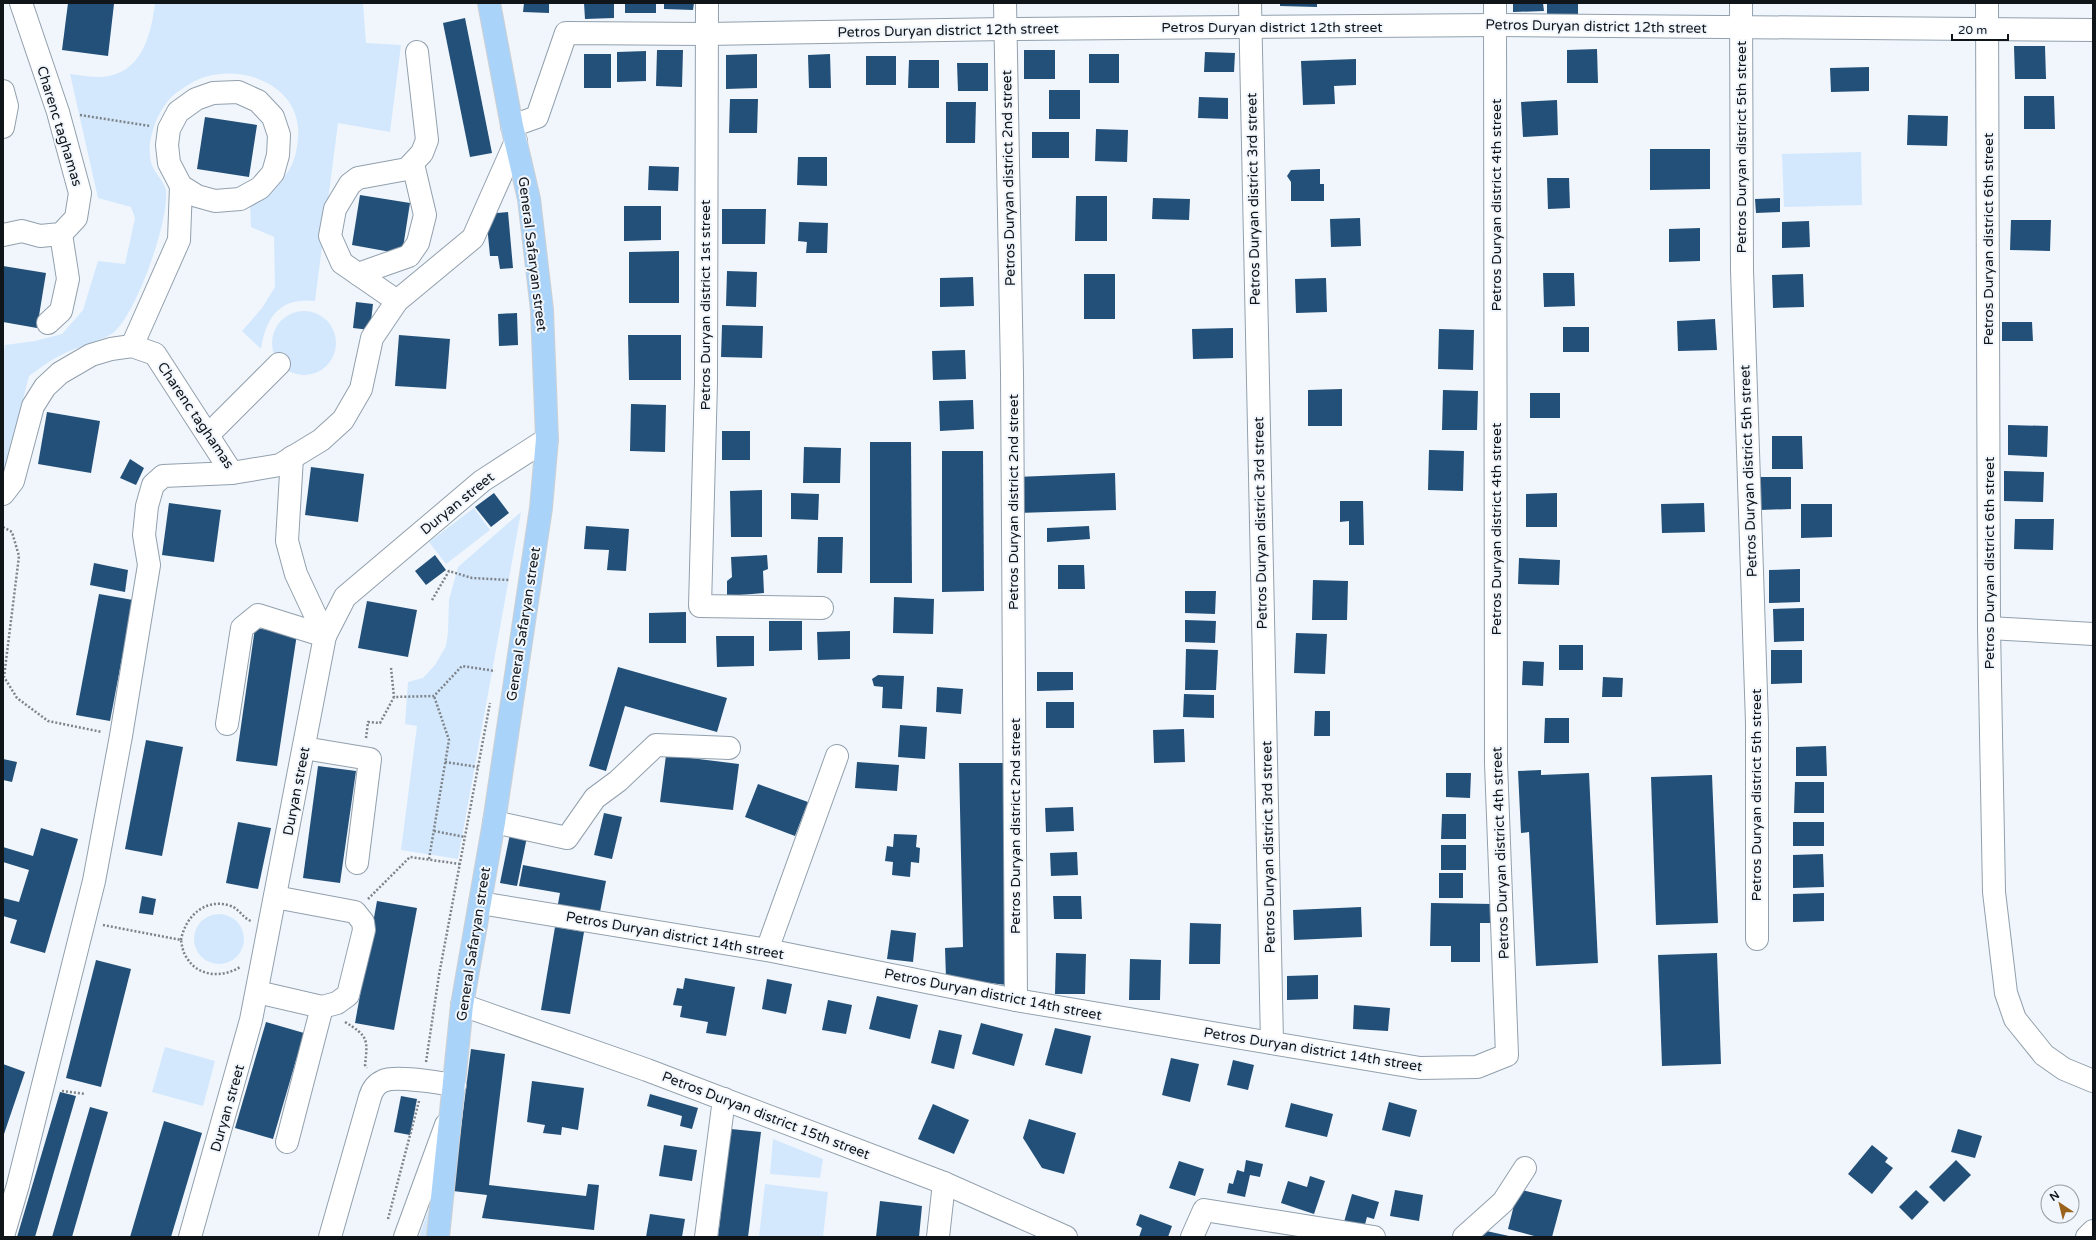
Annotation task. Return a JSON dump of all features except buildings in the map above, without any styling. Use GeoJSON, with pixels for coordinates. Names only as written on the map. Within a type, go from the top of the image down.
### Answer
{"type":"FeatureCollection","features":[{"type":"Feature","properties":{"kind":"main road","name":"General Safaryan street"},"geometry":{"type":"LineString","coordinates":[[451,1112],[462,1005],[494,822],[541,508],[547,439],[542,310],[529,199],[514,133],[489,3]]}},
{"type":"Feature","properties":{"kind":"main road"},"geometry":{"type":"LineString","coordinates":[[438,1237],[451,1112]]}},
{"type":"Feature","properties":{"kind":"street","name":"Charenc taghamas"},"geometry":{"type":"LineString","coordinates":[[22,3],[58,112],[80,193],[76,218],[61,234]]}},
{"type":"Feature","properties":{"kind":"street","name":"Petros Duryan district 1st street"},"geometry":{"type":"LineString","coordinates":[[706,3],[706,382],[700,606],[822,608]]}},
{"type":"Feature","properties":{"kind":"street","name":"Petros Duryan district 2nd street"},"geometry":{"type":"LineString","coordinates":[[1006,3],[1012,373],[1016,1000]]}},
{"type":"Feature","properties":{"kind":"street","name":"Petros Duryan district 3rd street"},"geometry":{"type":"LineString","coordinates":[[1250,3],[1272,1043]]}},
{"type":"Feature","properties":{"kind":"street","name":"Petros Duryan district 4th street"},"geometry":{"type":"LineString","coordinates":[[1496,3],[1496,763],[1507,1055]]}},
{"type":"Feature","properties":{"kind":"street","name":"Petros Duryan district 5th street"},"geometry":{"type":"LineString","coordinates":[[1741,3],[1742,270],[1757,723],[1757,939]]}},
{"type":"Feature","properties":{"kind":"street","name":"Petros Duryan district 6th street"},"geometry":{"type":"LineString","coordinates":[[1987,3],[1989,628],[1994,892],[2006,992],[2015,1019],[2044,1055],[2064,1068],[2093,1081]]}},
{"type":"Feature","properties":{"kind":"street","name":"Petros Duryan district 12th street"},"geometry":{"type":"LineString","coordinates":[[514,133],[537,118],[566,33],[707,34],[1006,28],[1496,25],[2093,30]]}},
{"type":"Feature","properties":{"kind":"street"},"geometry":{"type":"LineString","coordinates":[[398,302],[342,263],[330,236],[335,209],[350,184],[358,178],[407,169],[422,153],[427,140],[417,52]]}},
{"type":"Feature","properties":{"kind":"street"},"geometry":{"type":"LineString","coordinates":[[3,91],[7,106],[3,127]]}},
{"type":"Feature","properties":{"kind":"street"},"geometry":{"type":"LineString","coordinates":[[132,346],[179,240],[181,186],[169,163],[167,145],[169,129],[178,112],[196,99],[213,94],[238,92],[258,101],[273,117],[279,135],[278,155],[273,173],[260,188],[240,199],[215,201],[197,196],[181,186]]}},
{"type":"Feature","properties":{"kind":"street","name":"Charenc taghamas"},"geometry":{"type":"LineString","coordinates":[[3,494],[13,481],[33,406],[44,387],[60,373],[91,356],[111,349],[132,346],[155,354],[232,473],[280,465],[322,440],[343,420],[361,389],[372,338],[398,302],[473,238],[514,133]]}},
{"type":"Feature","properties":{"kind":"street"},"geometry":{"type":"LineString","coordinates":[[358,274],[409,256],[418,243],[425,215],[413,164]]}},
{"type":"Feature","properties":{"kind":"street"},"geometry":{"type":"LineString","coordinates":[[3,235],[22,231],[40,236],[61,234],[68,279],[61,311],[48,323]]}},
{"type":"Feature","properties":{"kind":"street"},"geometry":{"type":"LineString","coordinates":[[208,435],[279,364]]}},
{"type":"Feature","properties":{"kind":"street","name":"Duryan street"},"geometry":{"type":"LineString","coordinates":[[190,1237],[252,1020],[325,636],[345,597],[482,481],[547,439]]}},
{"type":"Feature","properties":{"kind":"street"},"geometry":{"type":"LineString","coordinates":[[292,457],[287,540],[296,574],[325,636]]}},
{"type":"Feature","properties":{"kind":"street"},"geometry":{"type":"LineString","coordinates":[[3,1236],[18,1184],[85,922],[94,881],[121,736],[150,565],[144,535],[147,506],[153,485],[164,476],[232,473]]}},
{"type":"Feature","properties":{"kind":"street"},"geometry":{"type":"LineString","coordinates":[[227,724],[242,628],[249,621],[258,615],[325,636]]}},
{"type":"Feature","properties":{"kind":"street"},"geometry":{"type":"LineString","coordinates":[[1989,628],[2093,634]]}},
{"type":"Feature","properties":{"kind":"street"},"geometry":{"type":"LineString","coordinates":[[494,822],[566,838],[595,798],[618,781],[656,745],[729,748]]}},
{"type":"Feature","properties":{"kind":"street"},"geometry":{"type":"LineString","coordinates":[[304,748],[370,759],[357,863]]}},
{"type":"Feature","properties":{"kind":"street"},"geometry":{"type":"LineString","coordinates":[[767,950],[837,756]]}},
{"type":"Feature","properties":{"kind":"street"},"geometry":{"type":"LineString","coordinates":[[257,992],[322,1007],[336,1003],[348,996],[364,930],[363,922],[355,912],[275,897]]}},
{"type":"Feature","properties":{"kind":"street","name":"Petros Duryan district 14th street"},"geometry":{"type":"LineString","coordinates":[[480,903],[767,950],[1016,1000],[1420,1068],[1477,1067],[1507,1055]]}},
{"type":"Feature","properties":{"kind":"street","name":"Petros Duryan district 15th street"},"geometry":{"type":"LineString","coordinates":[[462,1005],[724,1099],[944,1183],[1063,1236]]}},
{"type":"Feature","properties":{"kind":"street"},"geometry":{"type":"LineString","coordinates":[[287,1142],[322,1007]]}},
{"type":"Feature","properties":{"kind":"street"},"geometry":{"type":"LineString","coordinates":[[330,1237],[371,1093],[376,1086],[387,1080],[454,1085]]}},
{"type":"Feature","properties":{"kind":"street"},"geometry":{"type":"LineString","coordinates":[[706,1237],[724,1099]]}},
{"type":"Feature","properties":{"kind":"street","name":"General Safaryan street"},"geometry":{"type":"LineString","coordinates":[[405,1237],[451,1112]]}},
{"type":"Feature","properties":{"kind":"street"},"geometry":{"type":"LineString","coordinates":[[1464,1237],[1503,1202],[1525,1168]]}},
{"type":"Feature","properties":{"kind":"street"},"geometry":{"type":"LineString","coordinates":[[938,1237],[944,1183]]}},
{"type":"Feature","properties":{"kind":"street"},"geometry":{"type":"LineString","coordinates":[[1192,1237],[1204,1210],[1374,1237]]}},
{"type":"Feature","properties":{"kind":"street"},"geometry":{"type":"LineString","coordinates":[[2087,1237],[2093,1231]]}},
{"type":"Feature","properties":{"kind":"path"},"geometry":{"type":"LineString","coordinates":[[58,112],[169,129]]}},
{"type":"Feature","properties":{"kind":"path"},"geometry":{"type":"LineString","coordinates":[[3,528],[12,532],[19,556],[4,678],[17,698],[48,721],[121,736]]}},
{"type":"Feature","properties":{"kind":"path"},"geometry":{"type":"LineString","coordinates":[[432,600],[449,571],[472,578],[512,580]]}},
{"type":"Feature","properties":{"kind":"path"},"geometry":{"type":"LineString","coordinates":[[494,678],[497,663]]}},
{"type":"Feature","properties":{"kind":"path"},"geometry":{"type":"LineString","coordinates":[[394,698],[434,696],[462,666],[495,671]]}},
{"type":"Feature","properties":{"kind":"path"},"geometry":{"type":"LineString","coordinates":[[363,758],[368,722],[380,723],[394,698],[391,668]]}},
{"type":"Feature","properties":{"kind":"path"},"geometry":{"type":"LineString","coordinates":[[429,859],[449,740],[434,696]]}},
{"type":"Feature","properties":{"kind":"path"},"geometry":{"type":"LineString","coordinates":[[387,1222],[419,1104],[460,864],[490,702]]}},
{"type":"Feature","properties":{"kind":"path"},"geometry":{"type":"LineString","coordinates":[[446,762],[478,767]]}},
{"type":"Feature","properties":{"kind":"path"},"geometry":{"type":"LineString","coordinates":[[434,831],[465,837]]}},
{"type":"Feature","properties":{"kind":"path"},"geometry":{"type":"LineString","coordinates":[[355,912],[410,857],[460,864]]}},
{"type":"Feature","properties":{"kind":"path"},"geometry":{"type":"LineString","coordinates":[[262,969],[242,966],[226,974],[205,973],[189,962],[185,957],[181,940],[182,933],[192,915],[212,904],[231,906],[240,911],[249,920],[270,925]]}},
{"type":"Feature","properties":{"kind":"path"},"geometry":{"type":"LineString","coordinates":[[85,922],[181,940]]}},
{"type":"Feature","properties":{"kind":"path"},"geometry":{"type":"LineString","coordinates":[[322,1007],[362,1032],[368,1042],[365,1065],[369,1072],[387,1080]]}},
{"type":"Feature","properties":{"kind":"shaded area"},"geometry":{"type":"Polygon","coordinates":[[[155,3],[363,3],[366,43],[401,45],[390,132],[338,123],[315,301],[292,302],[277,312],[267,327],[261,349],[242,331],[262,308],[275,287],[274,237],[251,227],[250,205],[275,187],[289,169],[297,148],[297,120],[290,104],[280,91],[266,82],[249,76],[232,74],[214,75],[194,81],[169,99],[158,116],[151,136],[150,146],[150,156],[153,168],[166,189],[166,206],[157,245],[141,288],[122,323],[113,333],[60,355],[29,376],[3,477],[3,358],[5,345],[35,341],[62,334],[83,310],[98,261],[125,264],[135,218],[131,207],[98,198],[70,74],[101,77],[115,75],[126,69],[142,52],[147,40],[155,3]]]}},
{"type":"Feature","properties":{"kind":"shaded area"},"geometry":{"type":"Polygon","coordinates":[[[1861,152],[1862,205],[1784,207],[1782,154],[1861,152]]]}},
{"type":"Feature","properties":{"kind":"shaded area"},"geometry":{"type":"Polygon","coordinates":[[[304,311],[322,316],[327,320],[331,325],[336,343],[331,361],[327,366],[322,370],[304,375],[286,370],[281,366],[277,361],[272,343],[277,325],[281,320],[286,316],[304,311]]]}},
{"type":"Feature","properties":{"kind":"shaded area"},"geometry":{"type":"Polygon","coordinates":[[[474,508],[490,530],[446,564],[429,542],[474,508]]]}},
{"type":"Feature","properties":{"kind":"shaded area"},"geometry":{"type":"Polygon","coordinates":[[[521,512],[458,859],[401,850],[417,726],[405,724],[408,682],[423,678],[435,665],[446,646],[449,600],[458,567],[521,512]]]}},
{"type":"Feature","properties":{"kind":"shaded area"},"geometry":{"type":"Polygon","coordinates":[[[214,914],[224,914],[237,921],[244,934],[244,944],[237,957],[224,964],[214,964],[205,960],[198,953],[194,944],[194,934],[198,925],[205,918],[214,914]]]}},
{"type":"Feature","properties":{"kind":"shaded area"},"geometry":{"type":"Polygon","coordinates":[[[165,1047],[215,1061],[203,1106],[152,1092],[165,1047]]]}},
{"type":"Feature","properties":{"kind":"shaded area"},"geometry":{"type":"Polygon","coordinates":[[[773,1139],[823,1159],[820,1178],[770,1174],[773,1139]]]}},
{"type":"Feature","properties":{"kind":"shaded area"},"geometry":{"type":"Polygon","coordinates":[[[765,1184],[828,1192],[823,1237],[759,1237],[765,1184]]]}},
{"type":"Feature","properties":{"kind":"shaded area"},"geometry":{"type":"Polygon","coordinates":[[[431,1203],[427,1237],[419,1237],[431,1203]]]}}]}
